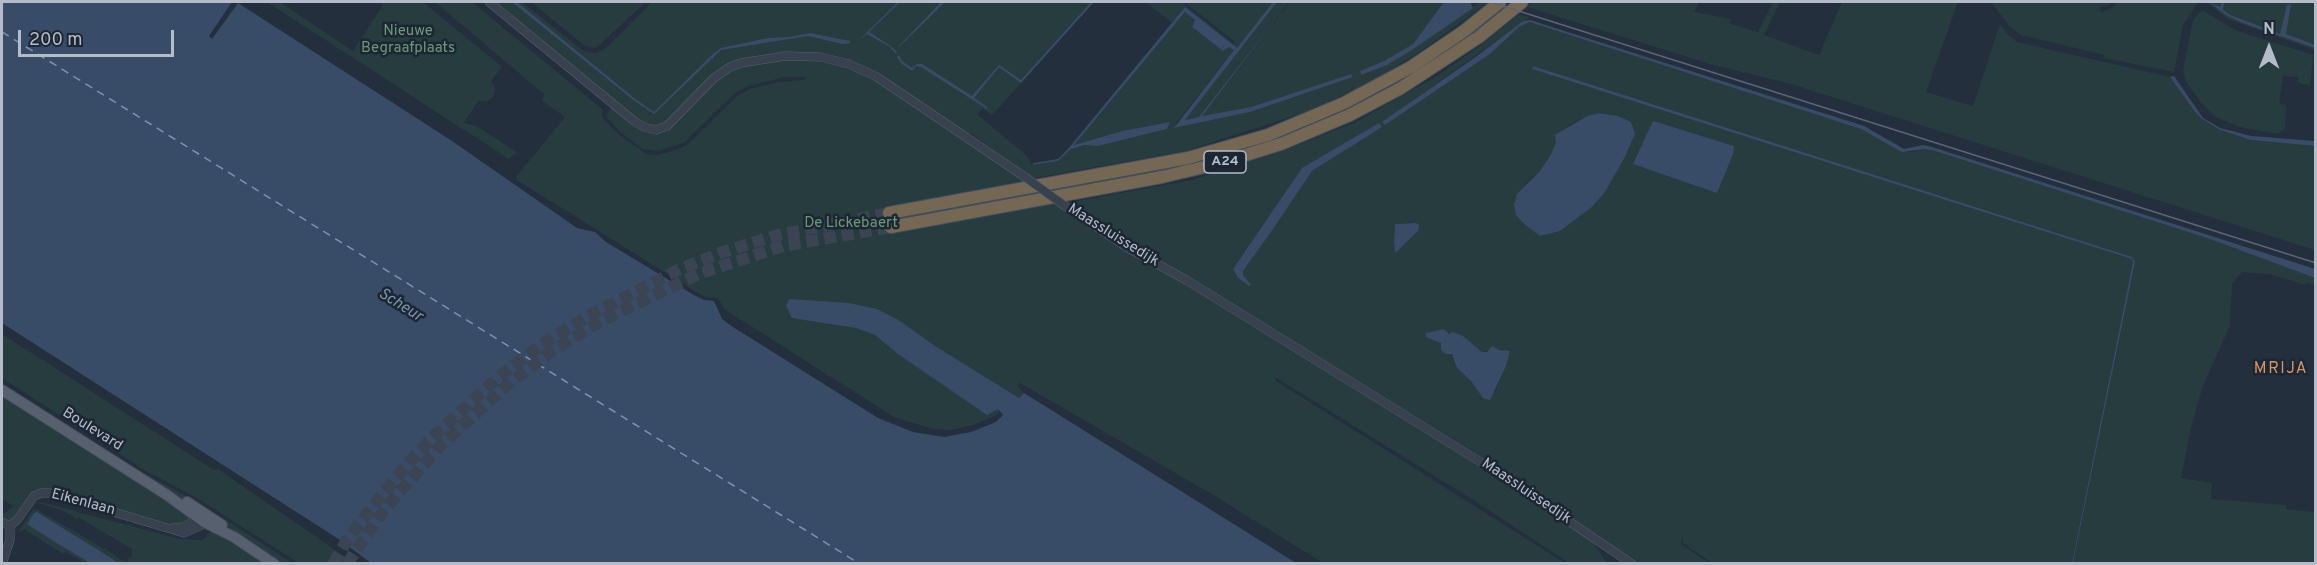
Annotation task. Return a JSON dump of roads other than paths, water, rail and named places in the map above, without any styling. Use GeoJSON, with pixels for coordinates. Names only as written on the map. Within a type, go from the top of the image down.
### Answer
{"type":"FeatureCollection","features":[{"type":"Feature","properties":{"kind":"highway","name":"A24"},"geometry":{"type":"LineString","coordinates":[[889,213],[1188,158],[1268,135],[1353,99],[1411,67],[1464,31],[1500,2]]}},
{"type":"Feature","properties":{"kind":"highway","name":"A24"},"geometry":{"type":"LineString","coordinates":[[891,227],[1162,177],[1217,164],[1281,144],[1350,115],[1401,88],[1479,37],[1522,2]]}},
{"type":"Feature","properties":{"kind":"main road","name":"Boulevard"},"geometry":{"type":"LineString","coordinates":[[2,390],[274,564]]}},
{"type":"Feature","properties":{"kind":"street","name":"Maassluissedijk"},"geometry":{"type":"LineString","coordinates":[[489,2],[634,121],[656,130],[667,126],[714,78],[730,67],[741,63],[785,56],[820,57],[849,64],[877,77],[1128,248],[1197,286],[1492,469],[1632,564]]}},
{"type":"Feature","properties":{"kind":"street","name":"Eikenlaan"},"geometry":{"type":"LineString","coordinates":[[10,525],[18,519],[34,496],[46,493],[173,528],[184,527],[202,518]]}},
{"type":"Feature","properties":{"kind":"street"},"geometry":{"type":"LineString","coordinates":[[2,522],[10,525],[10,540],[2,564]]}},
{"type":"Feature","properties":{"kind":"water","name":"Scheur"},"geometry":{"type":"Polygon","coordinates":[[[2,2],[232,2],[209,36],[212,39],[238,3],[452,141],[577,228],[595,232],[606,242],[692,294],[704,300],[714,301],[722,319],[733,327],[878,418],[913,432],[944,437],[971,432],[996,422],[1003,415],[998,409],[987,415],[898,354],[875,335],[856,328],[792,318],[786,306],[789,299],[849,303],[877,309],[900,321],[935,346],[1019,398],[1024,393],[1296,563],[371,563],[340,540],[2,323],[2,2]]]}},
{"type":"Feature","properties":{"kind":"water"},"geometry":{"type":"Polygon","coordinates":[[[512,2],[517,2],[654,112],[721,48],[768,38],[810,33],[850,41],[850,43],[843,44],[808,36],[721,50],[654,114],[632,99],[512,2]]]}},
{"type":"Feature","properties":{"kind":"water"},"geometry":{"type":"Polygon","coordinates":[[[900,2],[869,32],[892,47],[897,52],[896,54],[890,47],[867,34],[859,40],[900,2]]]}},
{"type":"Feature","properties":{"kind":"water"},"geometry":{"type":"Polygon","coordinates":[[[941,2],[945,2],[899,47],[899,46],[941,2]]]}},
{"type":"Feature","properties":{"kind":"water"},"geometry":{"type":"Polygon","coordinates":[[[1091,2],[1094,2],[1021,83],[999,67],[974,98],[987,109],[921,67],[916,66],[912,71],[897,57],[899,55],[902,61],[912,68],[917,64],[922,64],[972,96],[999,65],[1021,80],[1091,2]]]}},
{"type":"Feature","properties":{"kind":"water"},"geometry":{"type":"Polygon","coordinates":[[[1273,2],[1277,2],[1185,120],[1199,117],[1289,2],[1202,116],[1251,107],[1351,74],[1353,77],[1250,112],[1174,128],[1234,50],[1229,47],[1223,51],[1192,27],[1195,20],[1185,12],[1074,145],[1122,131],[1170,122],[1167,129],[1098,146],[1085,145],[1071,149],[1058,161],[1032,165],[1058,159],[1068,149],[1185,7],[1237,48],[1273,2]]]}},
{"type":"Feature","properties":{"kind":"water"},"geometry":{"type":"Polygon","coordinates":[[[1444,2],[1470,2],[1473,8],[1409,52],[1387,65],[1361,75],[1360,71],[1384,61],[1413,44],[1444,2]]]}},
{"type":"Feature","properties":{"kind":"water"},"geometry":{"type":"Polygon","coordinates":[[[2209,2],[2220,7],[2224,2],[2223,10],[2230,15],[2280,34],[2287,5],[2291,4],[2286,34],[2315,45],[2315,48],[2243,23],[2226,15],[2209,2]]]}},
{"type":"Feature","properties":{"kind":"water"},"geometry":{"type":"Polygon","coordinates":[[[1530,20],[1864,126],[1904,149],[1923,145],[1932,147],[2315,269],[2315,278],[2210,239],[1932,150],[1903,152],[1861,129],[1529,22],[1519,27],[1490,54],[1385,125],[1382,122],[1523,21],[1530,20]]]}},
{"type":"Feature","properties":{"kind":"water"},"geometry":{"type":"Polygon","coordinates":[[[1533,66],[2132,257],[2135,262],[2073,563],[2132,259],[1532,69],[1533,66]]]}},
{"type":"Feature","properties":{"kind":"water"},"geometry":{"type":"Polygon","coordinates":[[[2174,76],[2203,118],[2220,128],[2251,136],[2315,141],[2315,146],[2251,140],[2220,130],[2202,119],[2196,113],[2170,77],[2174,76]]]}},
{"type":"Feature","properties":{"kind":"water"},"geometry":{"type":"Polygon","coordinates":[[[1599,113],[1618,116],[1631,122],[1635,134],[1625,157],[1605,192],[1592,207],[1560,231],[1540,236],[1516,215],[1514,205],[1517,194],[1540,171],[1551,154],[1556,143],[1555,135],[1587,116],[1599,113]]]}},
{"type":"Feature","properties":{"kind":"water"},"geometry":{"type":"Polygon","coordinates":[[[1653,121],[1734,146],[1717,193],[1633,164],[1653,121]]]}},
{"type":"Feature","properties":{"kind":"water"},"geometry":{"type":"Polygon","coordinates":[[[1379,123],[1382,127],[1312,171],[1243,271],[1243,275],[1251,285],[1249,286],[1238,278],[1233,269],[1302,168],[1379,123]]]}},
{"type":"Feature","properties":{"kind":"water"},"geometry":{"type":"Polygon","coordinates":[[[1416,223],[1419,225],[1418,231],[1395,253],[1395,224],[1416,223]]]}},
{"type":"Feature","properties":{"kind":"water"},"geometry":{"type":"Polygon","coordinates":[[[1444,329],[1449,334],[1453,332],[1463,336],[1482,352],[1487,352],[1492,346],[1499,350],[1510,351],[1506,366],[1490,400],[1483,398],[1471,381],[1457,368],[1452,354],[1446,354],[1441,350],[1441,343],[1426,337],[1426,333],[1444,329]]]}},
{"type":"Feature","properties":{"kind":"water"},"geometry":{"type":"Polygon","coordinates":[[[37,512],[119,563],[90,563],[58,544],[27,524],[37,512]]]}},
{"type":"Feature","properties":{"kind":"tunnel"},"geometry":{"type":"LineString","coordinates":[[333,564],[347,540],[409,462],[438,432],[501,375],[544,343],[588,316],[680,269],[723,252],[778,235],[889,213]]}},
{"type":"Feature","properties":{"kind":"tunnel"},"geometry":{"type":"LineString","coordinates":[[347,564],[384,510],[440,446],[506,386],[550,352],[604,319],[701,273],[783,246],[891,227]]}},
{"type":"Feature","properties":{"kind":"tram line"},"geometry":{"type":"LineString","coordinates":[[1490,2],[2316,263]]}},
{"type":"Feature","properties":{"kind":"district","name":"MRIJA"},"geometry":{"type":"Point","coordinates":[2281,370]}},
{"type":"Feature","properties":{"kind":"park label","name":"Nieuwe Begraafplaats"},"geometry":{"type":"Point","coordinates":[408,40]}},
{"type":"Feature","properties":{"kind":"park label","name":"De Lickebaert"},"geometry":{"type":"Point","coordinates":[851,224]}}]}
